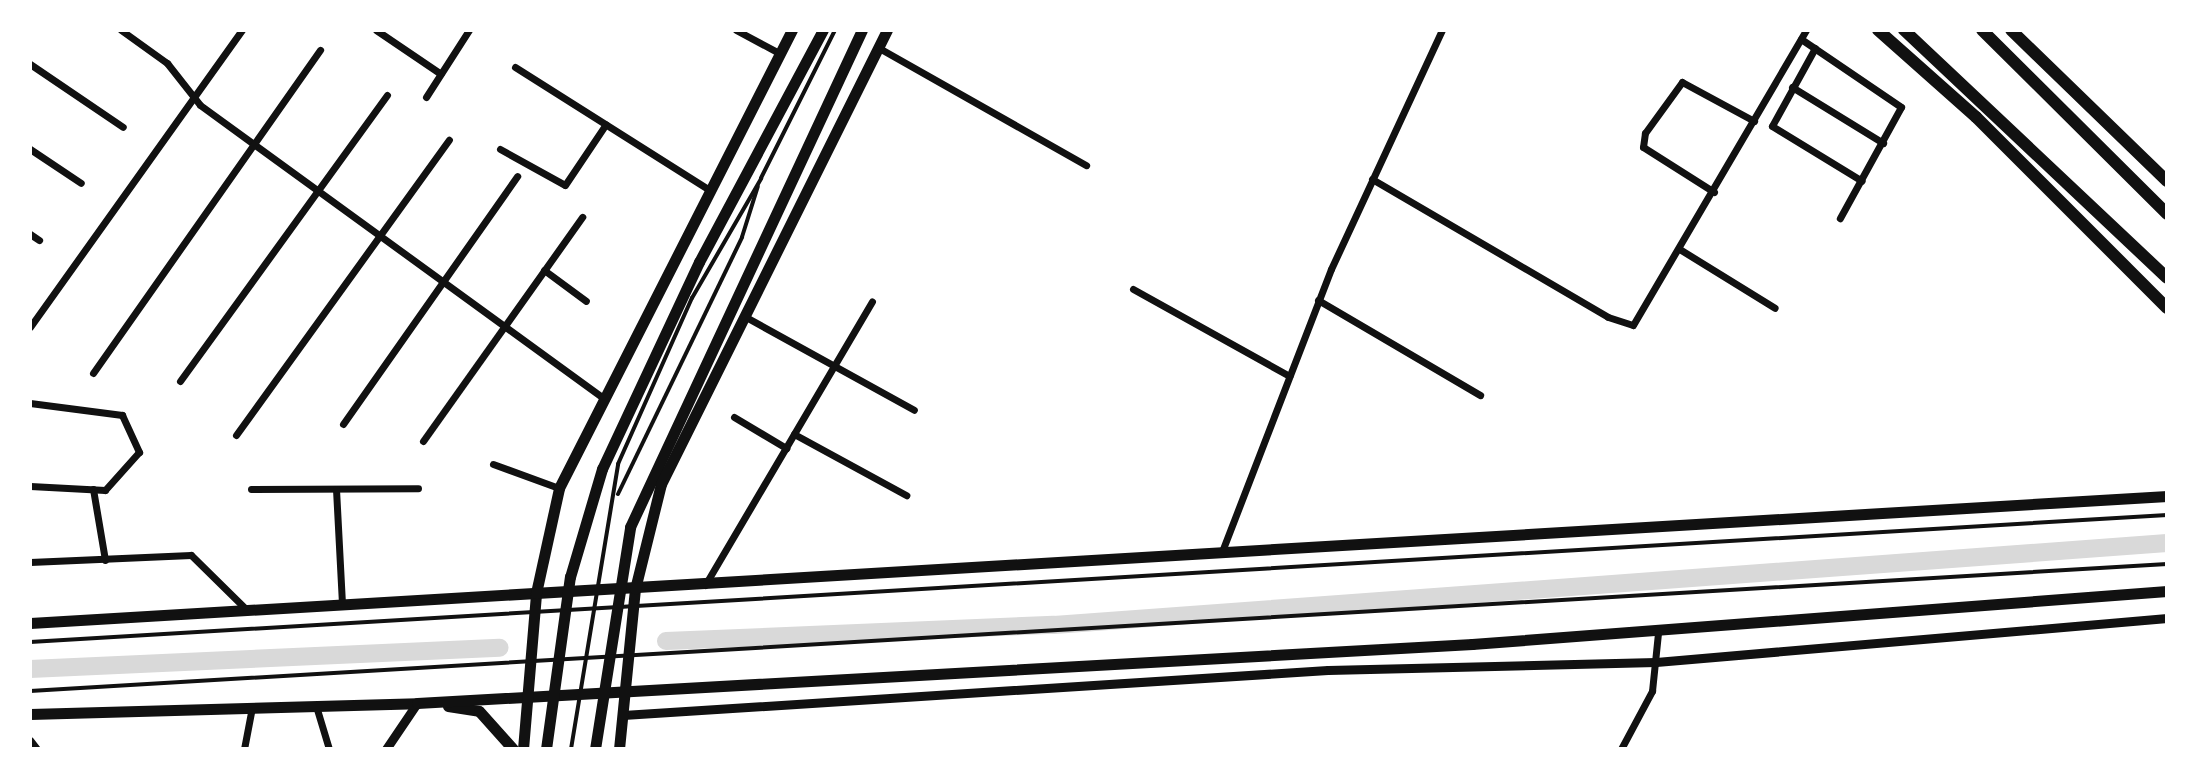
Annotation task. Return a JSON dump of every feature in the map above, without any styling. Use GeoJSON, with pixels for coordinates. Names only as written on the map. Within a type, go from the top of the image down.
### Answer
{"type":"FeatureCollection","features":[{"type":"Feature","properties":{"kind":"highway"},"geometry":{"type":"LineString","coordinates":[[1878,30],[1976,117],[2167,308]]}},
{"type":"Feature","properties":{"kind":"highway"},"geometry":{"type":"LineString","coordinates":[[1904,30],[1988,102],[2167,278]]}},
{"type":"Feature","properties":{"kind":"highway"},"geometry":{"type":"LineString","coordinates":[[1982,30],[2167,214]]}},
{"type":"Feature","properties":{"kind":"highway"},"geometry":{"type":"LineString","coordinates":[[2011,30],[2167,181]]}},
{"type":"Feature","properties":{"kind":"main road"},"geometry":{"type":"LineString","coordinates":[[523,749],[536,593],[559,488],[792,30]]}},
{"type":"Feature","properties":{"kind":"main road"},"geometry":{"type":"LineString","coordinates":[[546,749],[570,577],[602,469],[699,262],[823,30]]}},
{"type":"Feature","properties":{"kind":"main road"},"geometry":{"type":"LineString","coordinates":[[595,749],[630,527],[862,30]]}},
{"type":"Feature","properties":{"kind":"main road"},"geometry":{"type":"LineString","coordinates":[[619,749],[635,589],[661,484],[887,30]]}},
{"type":"Feature","properties":{"kind":"main road"},"geometry":{"type":"LineString","coordinates":[[30,623],[593,589],[703,587],[2167,496]]}},
{"type":"Feature","properties":{"kind":"main road"},"geometry":{"type":"LineString","coordinates":[[30,714],[417,703],[1658,633],[2167,591]]}},
{"type":"Feature","properties":{"kind":"main road"},"geometry":{"type":"LineString","coordinates":[[417,703],[479,711],[513,749]]}},
{"type":"Feature","properties":{"kind":"street"},"geometry":{"type":"LineString","coordinates":[[121,30],[167,63],[194,98],[254,144],[604,399]]}},
{"type":"Feature","properties":{"kind":"street"},"geometry":{"type":"LineString","coordinates":[[30,327],[242,30]]}},
{"type":"Feature","properties":{"kind":"street"},"geometry":{"type":"LineString","coordinates":[[376,30],[441,74]]}},
{"type":"Feature","properties":{"kind":"street"},"geometry":{"type":"LineString","coordinates":[[426,97],[469,30]]}},
{"type":"Feature","properties":{"kind":"street"},"geometry":{"type":"LineString","coordinates":[[736,30],[779,53]]}},
{"type":"Feature","properties":{"kind":"street"},"geometry":{"type":"LineString","coordinates":[[1220,556],[1318,300],[1442,30]]}},
{"type":"Feature","properties":{"kind":"street"},"geometry":{"type":"LineString","coordinates":[[1372,179],[1623,324],[1641,319],[1806,30]]}},
{"type":"Feature","properties":{"kind":"street"},"geometry":{"type":"LineString","coordinates":[[1801,39],[1899,102],[1883,143],[1840,218]]}},
{"type":"Feature","properties":{"kind":"street"},"geometry":{"type":"LineString","coordinates":[[879,48],[1086,165]]}},
{"type":"Feature","properties":{"kind":"street"},"geometry":{"type":"LineString","coordinates":[[1815,48],[1772,126],[1862,181]]}},
{"type":"Feature","properties":{"kind":"street"},"geometry":{"type":"LineString","coordinates":[[93,373],[320,50]]}},
{"type":"Feature","properties":{"kind":"street"},"geometry":{"type":"LineString","coordinates":[[30,64],[123,127]]}},
{"type":"Feature","properties":{"kind":"street"},"geometry":{"type":"LineString","coordinates":[[515,67],[711,191]]}},
{"type":"Feature","properties":{"kind":"street"},"geometry":{"type":"LineString","coordinates":[[1714,192],[1643,147],[1645,133],[1682,82],[1754,121]]}},
{"type":"Feature","properties":{"kind":"street"},"geometry":{"type":"LineString","coordinates":[[1792,87],[1883,143]]}},
{"type":"Feature","properties":{"kind":"street"},"geometry":{"type":"LineString","coordinates":[[180,381],[387,95]]}},
{"type":"Feature","properties":{"kind":"street"},"geometry":{"type":"LineString","coordinates":[[500,149],[565,185],[606,124]]}},
{"type":"Feature","properties":{"kind":"street"},"geometry":{"type":"LineString","coordinates":[[236,435],[449,140]]}},
{"type":"Feature","properties":{"kind":"street"},"geometry":{"type":"LineString","coordinates":[[30,149],[81,183]]}},
{"type":"Feature","properties":{"kind":"street"},"geometry":{"type":"LineString","coordinates":[[343,424],[517,176]]}},
{"type":"Feature","properties":{"kind":"street"},"geometry":{"type":"LineString","coordinates":[[423,441],[582,217]]}},
{"type":"Feature","properties":{"kind":"street"},"geometry":{"type":"LineString","coordinates":[[30,234],[39,240]]}},
{"type":"Feature","properties":{"kind":"street"},"geometry":{"type":"LineString","coordinates":[[1681,250],[1775,308]]}},
{"type":"Feature","properties":{"kind":"street"},"geometry":{"type":"LineString","coordinates":[[544,270],[586,301]]}},
{"type":"Feature","properties":{"kind":"street"},"geometry":{"type":"LineString","coordinates":[[1133,289],[1289,376]]}},
{"type":"Feature","properties":{"kind":"street"},"geometry":{"type":"LineString","coordinates":[[1318,300],[1480,395]]}},
{"type":"Feature","properties":{"kind":"street"},"geometry":{"type":"LineString","coordinates":[[703,587],[872,301]]}},
{"type":"Feature","properties":{"kind":"street"},"geometry":{"type":"LineString","coordinates":[[743,315],[914,410]]}},
{"type":"Feature","properties":{"kind":"street"},"geometry":{"type":"LineString","coordinates":[[30,403],[94,407],[122,415],[136,433],[139,452],[130,469],[115,486],[93,489],[30,486]]}},
{"type":"Feature","properties":{"kind":"street"},"geometry":{"type":"LineString","coordinates":[[734,417],[786,448]]}},
{"type":"Feature","properties":{"kind":"street"},"geometry":{"type":"LineString","coordinates":[[794,434],[906,495]]}},
{"type":"Feature","properties":{"kind":"street"},"geometry":{"type":"LineString","coordinates":[[493,464],[559,488]]}},
{"type":"Feature","properties":{"kind":"street"},"geometry":{"type":"LineString","coordinates":[[251,489],[418,488]]}},
{"type":"Feature","properties":{"kind":"street"},"geometry":{"type":"LineString","coordinates":[[93,489],[105,560]]}},
{"type":"Feature","properties":{"kind":"street"},"geometry":{"type":"LineString","coordinates":[[336,489],[342,605]]}},
{"type":"Feature","properties":{"kind":"street"},"geometry":{"type":"LineString","coordinates":[[30,562],[201,558],[247,610]]}},
{"type":"Feature","properties":{"kind":"street"},"geometry":{"type":"LineString","coordinates":[[623,715],[1328,670],[1656,662],[2167,618]]}},
{"type":"Feature","properties":{"kind":"street"},"geometry":{"type":"LineString","coordinates":[[1621,749],[1646,705],[1656,662],[1658,633]]}},
{"type":"Feature","properties":{"kind":"street"},"geometry":{"type":"LineString","coordinates":[[386,749],[417,703]]}},
{"type":"Feature","properties":{"kind":"street"},"geometry":{"type":"LineString","coordinates":[[316,706],[329,749]]}},
{"type":"Feature","properties":{"kind":"street"},"geometry":{"type":"LineString","coordinates":[[244,749],[252,707]]}},
{"type":"Feature","properties":{"kind":"street"},"geometry":{"type":"LineString","coordinates":[[30,740],[37,749]]}},
{"type":"Feature","properties":{"kind":"lane"},"geometry":{"type":"LineString","coordinates":[[571,749],[588,656],[593,589],[616,496],[618,464],[648,391],[726,231],[761,179],[835,30]]}},
{"type":"Feature","properties":{"kind":"lane"},"geometry":{"type":"LineString","coordinates":[[616,496],[742,237],[761,179]]}},
{"type":"Feature","properties":{"kind":"lane"},"geometry":{"type":"LineString","coordinates":[[30,642],[2167,515]]}},
{"type":"Feature","properties":{"kind":"lane"},"geometry":{"type":"LineString","coordinates":[[30,691],[2167,564]]}},
{"type":"Feature","properties":{"kind":"waterway"},"geometry":{"type":"LineString","coordinates":[[666,641],[1054,625],[2167,543]]}},
{"type":"Feature","properties":{"kind":"waterway"},"geometry":{"type":"LineString","coordinates":[[30,669],[500,648]]}}]}
